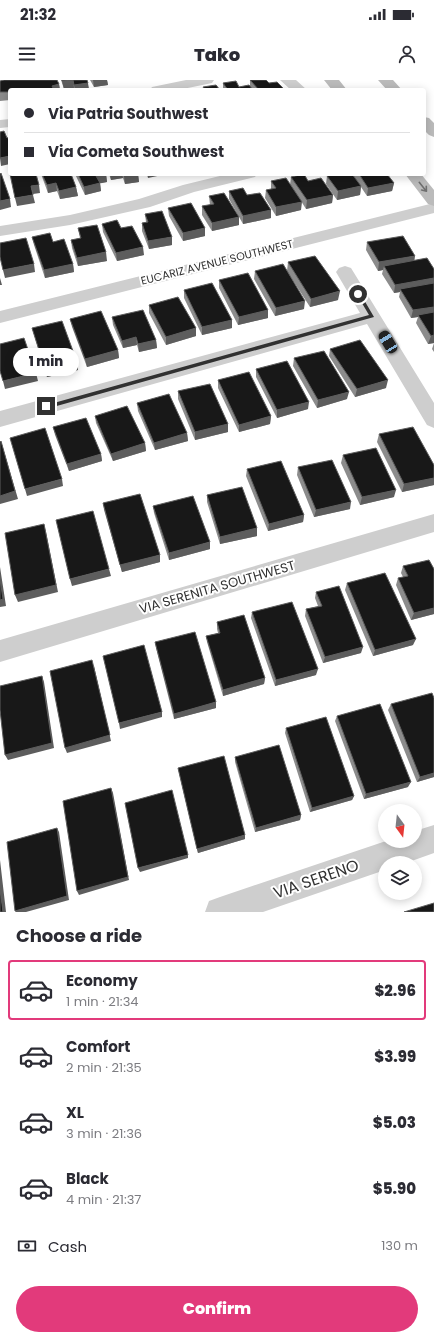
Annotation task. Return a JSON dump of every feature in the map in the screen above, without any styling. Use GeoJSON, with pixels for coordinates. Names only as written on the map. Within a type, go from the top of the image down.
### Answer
{"type":"FeatureCollection","features":[{"type":"Feature","properties":{"kind":"main road"},"geometry":{"type":"LineString","coordinates":[[331,80],[338,88]]}},
{"type":"Feature","properties":{"kind":"main road"},"geometry":{"type":"LineString","coordinates":[[385,80],[393,88]]}},
{"type":"Feature","properties":{"kind":"main road"},"geometry":{"type":"LineString","coordinates":[[426,123],[434,132]]}},
{"type":"Feature","properties":{"kind":"main road"},"geometry":{"type":"LineString","coordinates":[[415,176],[434,201]]}},
{"type":"Feature","properties":{"kind":"street"},"geometry":{"type":"LineString","coordinates":[[167,88],[207,80]]}},
{"type":"Feature","properties":{"kind":"street"},"geometry":{"type":"LineString","coordinates":[[287,80],[297,88]]}},
{"type":"Feature","properties":{"kind":"street"},"geometry":{"type":"LineString","coordinates":[[0,231],[70,220],[144,203],[189,188],[240,176]]}},
{"type":"Feature","properties":{"kind":"street","name":"EUCARIZ AVENUE SOUTHWEST"},"geometry":{"type":"LineString","coordinates":[[0,317],[434,208]]}},
{"type":"Feature","properties":{"kind":"street"},"geometry":{"type":"LineString","coordinates":[[345,272],[434,420]]}},
{"type":"Feature","properties":{"kind":"street"},"geometry":{"type":"LineString","coordinates":[[0,419],[372,316]]}},
{"type":"Feature","properties":{"kind":"street","name":"VIA SERENITA SOUTHWEST"},"geometry":{"type":"LineString","coordinates":[[0,651],[434,523]]}},
{"type":"Feature","properties":{"kind":"street","name":"VIA SERENO"},"geometry":{"type":"LineString","coordinates":[[220,912],[434,839]]}},
{"type":"Feature","properties":{"kind":"building"},"geometry":{"type":"Polygon","coordinates":[[[57,80],[59,84],[52,86],[53,88],[8,88],[8,92],[0,92],[0,81],[57,80]]]}},
{"type":"Feature","properties":{"kind":"building"},"geometry":{"type":"Polygon","coordinates":[[[73,80],[87,80],[88,83],[74,85],[73,80]]]}},
{"type":"Feature","properties":{"kind":"building"},"geometry":{"type":"Polygon","coordinates":[[[250,80],[266,80],[269,83],[277,82],[283,88],[257,88],[250,80]]]}},
{"type":"Feature","properties":{"kind":"building"},"geometry":{"type":"Polygon","coordinates":[[[236,81],[239,87],[249,85],[251,88],[227,88],[223,83],[236,81]]]}},
{"type":"Feature","properties":{"kind":"building"},"geometry":{"type":"Polygon","coordinates":[[[216,85],[218,88],[204,88],[203,87],[216,85]]]}},
{"type":"Feature","properties":{"kind":"building"},"geometry":{"type":"Polygon","coordinates":[[[4,131],[8,138],[8,156],[0,158],[0,132],[4,131]]]}},
{"type":"Feature","properties":{"kind":"building"},"geometry":{"type":"Polygon","coordinates":[[[1,173],[10,199],[0,201],[0,174],[1,173]]]}},
{"type":"Feature","properties":{"kind":"building"},"geometry":{"type":"Polygon","coordinates":[[[10,176],[37,176],[39,185],[31,186],[33,195],[15,198],[10,176]]]}},
{"type":"Feature","properties":{"kind":"building"},"geometry":{"type":"Polygon","coordinates":[[[43,176],[72,176],[76,187],[59,191],[56,183],[47,185],[43,176]]]}},
{"type":"Feature","properties":{"kind":"building"},"geometry":{"type":"Polygon","coordinates":[[[79,176],[96,176],[100,183],[84,187],[79,176]]]}},
{"type":"Feature","properties":{"kind":"building"},"geometry":{"type":"Polygon","coordinates":[[[305,176],[308,181],[321,178],[333,195],[307,200],[291,177],[305,176]]]}},
{"type":"Feature","properties":{"kind":"building"},"geometry":{"type":"Polygon","coordinates":[[[327,176],[354,176],[361,186],[338,191],[327,176]]]}},
{"type":"Feature","properties":{"kind":"building"},"geometry":{"type":"Polygon","coordinates":[[[360,176],[389,176],[394,183],[368,188],[360,176]]]}},
{"type":"Feature","properties":{"kind":"building"},"geometry":{"type":"Polygon","coordinates":[[[286,178],[302,202],[276,207],[266,190],[276,188],[271,181],[286,178]]]}},
{"type":"Feature","properties":{"kind":"building"},"geometry":{"type":"Polygon","coordinates":[[[243,188],[247,195],[260,193],[271,210],[243,216],[229,191],[243,188]]]}},
{"type":"Feature","properties":{"kind":"building"},"geometry":{"type":"Polygon","coordinates":[[[224,193],[239,217],[212,223],[202,206],[214,204],[209,196],[224,193]]]}},
{"type":"Feature","properties":{"kind":"building"},"geometry":{"type":"Polygon","coordinates":[[[191,203],[205,228],[183,233],[168,208],[191,203]]]}},
{"type":"Feature","properties":{"kind":"building"},"geometry":{"type":"Polygon","coordinates":[[[162,211],[172,237],[148,241],[142,223],[148,222],[145,214],[162,211]]]}},
{"type":"Feature","properties":{"kind":"building"},"geometry":{"type":"Polygon","coordinates":[[[117,220],[121,228],[132,226],[143,247],[116,253],[102,224],[117,220]]]}},
{"type":"Feature","properties":{"kind":"building"},"geometry":{"type":"Polygon","coordinates":[[[97,225],[106,252],[77,258],[71,240],[81,238],[78,228],[97,225]]]}},
{"type":"Feature","properties":{"kind":"building"},"geometry":{"type":"Polygon","coordinates":[[[50,233],[53,242],[64,239],[73,264],[44,270],[32,237],[50,233]]]}},
{"type":"Feature","properties":{"kind":"building"},"geometry":{"type":"Polygon","coordinates":[[[403,236],[415,256],[379,262],[367,242],[403,236]]]}},
{"type":"Feature","properties":{"kind":"building"},"geometry":{"type":"Polygon","coordinates":[[[26,238],[34,264],[3,270],[0,257],[0,243],[26,238]]]}},
{"type":"Feature","properties":{"kind":"building"},"geometry":{"type":"Polygon","coordinates":[[[315,256],[340,291],[311,299],[288,262],[315,256]]]}},
{"type":"Feature","properties":{"kind":"building"},"geometry":{"type":"Polygon","coordinates":[[[427,258],[434,269],[434,278],[395,285],[384,266],[427,258]]]}},
{"type":"Feature","properties":{"kind":"building"},"geometry":{"type":"Polygon","coordinates":[[[283,264],[305,301],[276,308],[255,271],[283,264]]]}},
{"type":"Feature","properties":{"kind":"building"},"geometry":{"type":"Polygon","coordinates":[[[248,273],[268,310],[239,317],[219,280],[248,273]]]}},
{"type":"Feature","properties":{"kind":"building"},"geometry":{"type":"Polygon","coordinates":[[[212,283],[232,320],[202,327],[184,290],[212,283]]]}},
{"type":"Feature","properties":{"kind":"building"},"geometry":{"type":"Polygon","coordinates":[[[434,283],[434,307],[413,310],[400,289],[434,283]]]}},
{"type":"Feature","properties":{"kind":"building"},"geometry":{"type":"Polygon","coordinates":[[[178,297],[196,328],[166,337],[149,305],[178,297]]]}},
{"type":"Feature","properties":{"kind":"building"},"geometry":{"type":"Polygon","coordinates":[[[143,310],[156,340],[138,344],[136,337],[122,341],[112,317],[143,310]]]}},
{"type":"Feature","properties":{"kind":"building"},"geometry":{"type":"Polygon","coordinates":[[[101,311],[118,350],[85,359],[70,319],[101,311]]]}},
{"type":"Feature","properties":{"kind":"building"},"geometry":{"type":"Polygon","coordinates":[[[434,312],[434,335],[431,336],[418,315],[434,312]]]}},
{"type":"Feature","properties":{"kind":"building"},"geometry":{"type":"Polygon","coordinates":[[[62,321],[77,362],[45,369],[32,328],[62,321]]]}},
{"type":"Feature","properties":{"kind":"building"},"geometry":{"type":"Polygon","coordinates":[[[24,338],[36,373],[3,381],[0,371],[0,344],[24,338]]]}},
{"type":"Feature","properties":{"kind":"building"},"geometry":{"type":"Polygon","coordinates":[[[360,340],[388,380],[357,389],[330,349],[360,340]]]}},
{"type":"Feature","properties":{"kind":"building"},"geometry":{"type":"Polygon","coordinates":[[[324,351],[349,392],[318,400],[294,358],[324,351]]]}},
{"type":"Feature","properties":{"kind":"building"},"geometry":{"type":"Polygon","coordinates":[[[287,361],[309,402],[277,410],[256,369],[287,361]]]}},
{"type":"Feature","properties":{"kind":"building"},"geometry":{"type":"Polygon","coordinates":[[[249,372],[271,416],[239,425],[218,380],[249,372]]]}},
{"type":"Feature","properties":{"kind":"building"},"geometry":{"type":"Polygon","coordinates":[[[210,384],[228,424],[195,432],[178,391],[210,384]]]}},
{"type":"Feature","properties":{"kind":"building"},"geometry":{"type":"Polygon","coordinates":[[[169,394],[187,433],[154,443],[137,403],[169,394]]]}},
{"type":"Feature","properties":{"kind":"building"},"geometry":{"type":"Polygon","coordinates":[[[127,406],[145,443],[111,454],[95,416],[127,406]]]}},
{"type":"Feature","properties":{"kind":"building"},"geometry":{"type":"Polygon","coordinates":[[[86,418],[101,454],[67,464],[53,427],[86,418]]]}},
{"type":"Feature","properties":{"kind":"building"},"geometry":{"type":"Polygon","coordinates":[[[413,427],[434,465],[434,478],[404,484],[379,434],[413,427]]]}},
{"type":"Feature","properties":{"kind":"building"},"geometry":{"type":"Polygon","coordinates":[[[45,428],[62,479],[25,489],[10,438],[45,428]]]}},
{"type":"Feature","properties":{"kind":"building"},"geometry":{"type":"Polygon","coordinates":[[[1,441],[15,491],[0,496],[0,442],[1,441]]]}},
{"type":"Feature","properties":{"kind":"building"},"geometry":{"type":"Polygon","coordinates":[[[376,448],[396,490],[362,497],[343,455],[376,448]]]}},
{"type":"Feature","properties":{"kind":"building"},"geometry":{"type":"Polygon","coordinates":[[[332,460],[351,502],[316,510],[298,467],[332,460]]]}},
{"type":"Feature","properties":{"kind":"building"},"geometry":{"type":"Polygon","coordinates":[[[281,461],[304,515],[269,524],[247,469],[281,461]]]}},
{"type":"Feature","properties":{"kind":"building"},"geometry":{"type":"Polygon","coordinates":[[[242,487],[257,528],[220,537],[207,495],[242,487]]]}},
{"type":"Feature","properties":{"kind":"building"},"geometry":{"type":"Polygon","coordinates":[[[140,494],[160,555],[120,565],[103,503],[140,494]]]}},
{"type":"Feature","properties":{"kind":"building"},"geometry":{"type":"Polygon","coordinates":[[[193,496],[210,542],[169,553],[153,506],[193,496]]]}},
{"type":"Feature","properties":{"kind":"building"},"geometry":{"type":"Polygon","coordinates":[[[93,511],[109,569],[70,579],[56,520],[93,511]]]}},
{"type":"Feature","properties":{"kind":"building"},"geometry":{"type":"Polygon","coordinates":[[[44,524],[56,585],[15,595],[5,533],[44,524]]]}},
{"type":"Feature","properties":{"kind":"building"},"geometry":{"type":"Polygon","coordinates":[[[429,560],[434,569],[434,608],[414,613],[398,578],[408,576],[403,566],[429,560]]]}},
{"type":"Feature","properties":{"kind":"building"},"geometry":{"type":"Polygon","coordinates":[[[385,573],[416,639],[375,650],[347,583],[385,573]]]}},
{"type":"Feature","properties":{"kind":"building"},"geometry":{"type":"Polygon","coordinates":[[[0,579],[3,599],[0,600],[0,579]]]}},
{"type":"Feature","properties":{"kind":"building"},"geometry":{"type":"Polygon","coordinates":[[[339,586],[363,647],[325,657],[306,609],[322,606],[316,592],[339,586]]]}},
{"type":"Feature","properties":{"kind":"building"},"geometry":{"type":"Polygon","coordinates":[[[292,602],[318,669],[276,680],[252,612],[292,602]]]}},
{"type":"Feature","properties":{"kind":"building"},"geometry":{"type":"Polygon","coordinates":[[[244,615],[265,678],[223,690],[206,636],[220,633],[217,622],[244,615]]]}},
{"type":"Feature","properties":{"kind":"building"},"geometry":{"type":"Polygon","coordinates":[[[195,632],[216,702],[174,714],[155,642],[195,632]]]}},
{"type":"Feature","properties":{"kind":"building"},"geometry":{"type":"Polygon","coordinates":[[[144,645],[162,712],[119,723],[103,656],[144,645]]]}},
{"type":"Feature","properties":{"kind":"building"},"geometry":{"type":"Polygon","coordinates":[[[92,660],[110,735],[65,748],[50,671],[92,660]]]}},
{"type":"Feature","properties":{"kind":"building"},"geometry":{"type":"Polygon","coordinates":[[[42,676],[52,743],[5,755],[0,710],[0,686],[42,676]]]}},
{"type":"Feature","properties":{"kind":"building"},"geometry":{"type":"Polygon","coordinates":[[[432,693],[434,698],[434,773],[420,777],[391,704],[432,693]]]}},
{"type":"Feature","properties":{"kind":"building"},"geometry":{"type":"Polygon","coordinates":[[[380,704],[411,782],[366,794],[337,716],[380,704]]]}},
{"type":"Feature","properties":{"kind":"building"},"geometry":{"type":"Polygon","coordinates":[[[326,717],[354,796],[312,808],[286,728],[326,717]]]}},
{"type":"Feature","properties":{"kind":"building"},"geometry":{"type":"Polygon","coordinates":[[[279,745],[301,815],[256,828],[235,757],[279,745]]]}},
{"type":"Feature","properties":{"kind":"building"},"geometry":{"type":"Polygon","coordinates":[[[224,756],[245,835],[197,849],[178,768],[224,756]]]}},
{"type":"Feature","properties":{"kind":"building"},"geometry":{"type":"Polygon","coordinates":[[[111,788],[128,877],[77,891],[63,801],[111,788]]]}},
{"type":"Feature","properties":{"kind":"building"},"geometry":{"type":"Polygon","coordinates":[[[172,790],[188,855],[138,868],[125,803],[172,790]]]}},
{"type":"Feature","properties":{"kind":"building"},"geometry":{"type":"Polygon","coordinates":[[[57,828],[67,896],[15,911],[7,842],[57,828]]]}},
{"type":"Feature","properties":{"kind":"building"},"geometry":{"type":"Polygon","coordinates":[[[0,888],[3,912],[0,912],[0,888]]]}},
{"type":"Feature","properties":{"kind":"building"},"geometry":{"type":"Polygon","coordinates":[[[434,903],[434,912],[404,912],[434,903]]]}},
{"type":"Feature","properties":{"kind":"route"},"geometry":{"type":"LineString","coordinates":[[46,406],[372,316],[358,294]]}}]}
